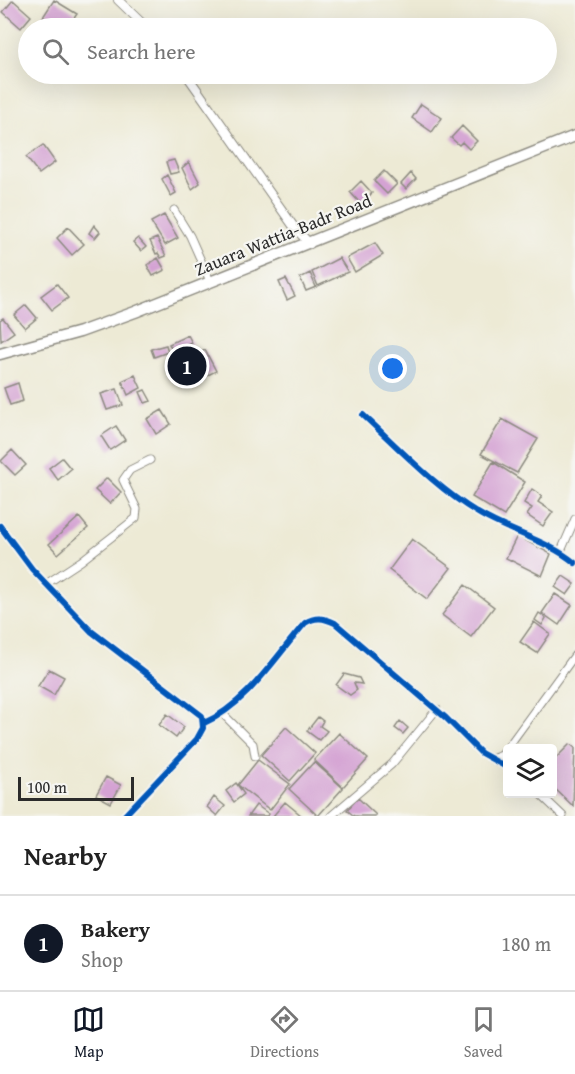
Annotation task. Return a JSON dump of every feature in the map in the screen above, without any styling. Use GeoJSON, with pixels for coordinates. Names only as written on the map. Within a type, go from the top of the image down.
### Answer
{"type":"FeatureCollection","features":[{"type":"Feature","properties":{"kind":"highway","name":"Zauara Wattia-Badr Road"},"geometry":{"type":"LineString","coordinates":[[0,354],[106,323],[310,244],[575,136]]}},
{"type":"Feature","properties":{"kind":"street"},"geometry":{"type":"LineString","coordinates":[[118,0],[137,18]]}},
{"type":"Feature","properties":{"kind":"street"},"geometry":{"type":"LineString","coordinates":[[193,84],[294,227],[310,244]]}},
{"type":"Feature","properties":{"kind":"street"},"geometry":{"type":"LineString","coordinates":[[174,210],[190,236],[210,281]]}},
{"type":"Feature","properties":{"kind":"street"},"geometry":{"type":"LineString","coordinates":[[363,415],[466,505],[501,525],[561,551],[575,563]]}},
{"type":"Feature","properties":{"kind":"street"},"geometry":{"type":"LineString","coordinates":[[46,584],[81,561],[136,518],[137,509],[123,480],[130,470],[150,460]]}},
{"type":"Feature","properties":{"kind":"street"},"geometry":{"type":"LineString","coordinates":[[561,551],[575,519]]}},
{"type":"Feature","properties":{"kind":"street"},"geometry":{"type":"LineString","coordinates":[[0,526],[46,584],[91,631],[197,711],[204,723]]}},
{"type":"Feature","properties":{"kind":"street"},"geometry":{"type":"LineString","coordinates":[[124,816],[196,739],[204,723],[224,714],[246,693],[305,623],[317,618],[335,623],[436,709],[472,745],[503,766]]}},
{"type":"Feature","properties":{"kind":"street"},"geometry":{"type":"LineString","coordinates":[[491,759],[501,755],[575,655]]}},
{"type":"Feature","properties":{"kind":"street"},"geometry":{"type":"LineString","coordinates":[[331,816],[392,764],[436,709]]}},
{"type":"Feature","properties":{"kind":"street"},"geometry":{"type":"LineString","coordinates":[[224,714],[253,744],[255,756]]}},
{"type":"Feature","properties":{"kind":"street"},"geometry":{"type":"LineString","coordinates":[[501,755],[503,759]]}},
{"type":"Feature","properties":{"kind":"street"},"geometry":{"type":"LineString","coordinates":[[544,798],[563,816]]}},
{"type":"Feature","properties":{"kind":"building"},"geometry":{"type":"Polygon","coordinates":[[[13,0],[31,16],[18,18],[18,25],[3,12],[13,0]]]}},
{"type":"Feature","properties":{"kind":"building"},"geometry":{"type":"Polygon","coordinates":[[[54,0],[77,14],[74,18],[43,17],[54,0]]]}},
{"type":"Feature","properties":{"kind":"building"},"geometry":{"type":"Polygon","coordinates":[[[421,104],[442,118],[432,132],[412,118],[421,104]]]}},
{"type":"Feature","properties":{"kind":"building"},"geometry":{"type":"Polygon","coordinates":[[[462,126],[477,141],[469,149],[462,142],[459,145],[451,138],[462,126]]]}},
{"type":"Feature","properties":{"kind":"building"},"geometry":{"type":"Polygon","coordinates":[[[43,145],[55,162],[39,174],[26,157],[43,145]]]}},
{"type":"Feature","properties":{"kind":"building"},"geometry":{"type":"Polygon","coordinates":[[[174,160],[179,172],[170,174],[166,162],[174,160]]]}},
{"type":"Feature","properties":{"kind":"building"},"geometry":{"type":"Polygon","coordinates":[[[189,162],[200,183],[192,189],[182,168],[189,162]]]}},
{"type":"Feature","properties":{"kind":"building"},"geometry":{"type":"Polygon","coordinates":[[[384,171],[397,184],[387,194],[374,181],[384,171]]]}},
{"type":"Feature","properties":{"kind":"building"},"geometry":{"type":"Polygon","coordinates":[[[411,173],[416,179],[406,189],[401,184],[411,173]]]}},
{"type":"Feature","properties":{"kind":"building"},"geometry":{"type":"Polygon","coordinates":[[[167,175],[176,193],[171,196],[162,179],[167,175]]]}},
{"type":"Feature","properties":{"kind":"building"},"geometry":{"type":"Polygon","coordinates":[[[361,181],[372,193],[361,204],[350,192],[361,181]]]}},
{"type":"Feature","properties":{"kind":"building"},"geometry":{"type":"Polygon","coordinates":[[[164,215],[178,238],[165,245],[151,222],[164,215]]]}},
{"type":"Feature","properties":{"kind":"building"},"geometry":{"type":"Polygon","coordinates":[[[94,225],[100,232],[95,238],[89,233],[94,225]]]}},
{"type":"Feature","properties":{"kind":"building"},"geometry":{"type":"Polygon","coordinates":[[[68,227],[84,244],[72,255],[57,238],[68,227]]]}},
{"type":"Feature","properties":{"kind":"building"},"geometry":{"type":"Polygon","coordinates":[[[138,238],[146,247],[141,251],[133,242],[138,238]]]}},
{"type":"Feature","properties":{"kind":"building"},"geometry":{"type":"Polygon","coordinates":[[[157,238],[166,256],[161,258],[158,253],[156,254],[150,241],[157,238]]]}},
{"type":"Feature","properties":{"kind":"building"},"geometry":{"type":"Polygon","coordinates":[[[375,243],[383,255],[355,272],[347,258],[375,243]]]}},
{"type":"Feature","properties":{"kind":"building"},"geometry":{"type":"Polygon","coordinates":[[[158,258],[165,270],[153,276],[147,265],[158,258]]]}},
{"type":"Feature","properties":{"kind":"building"},"geometry":{"type":"Polygon","coordinates":[[[339,258],[348,272],[318,286],[312,272],[339,258]]]}},
{"type":"Feature","properties":{"kind":"building"},"geometry":{"type":"Polygon","coordinates":[[[310,273],[316,287],[306,291],[300,278],[310,273]]]}},
{"type":"Feature","properties":{"kind":"building"},"geometry":{"type":"Polygon","coordinates":[[[286,279],[295,296],[287,300],[279,282],[286,279]]]}},
{"type":"Feature","properties":{"kind":"building"},"geometry":{"type":"Polygon","coordinates":[[[57,284],[68,298],[52,310],[41,296],[57,284]]]}},
{"type":"Feature","properties":{"kind":"building"},"geometry":{"type":"Polygon","coordinates":[[[26,305],[37,318],[25,328],[14,315],[26,305]]]}},
{"type":"Feature","properties":{"kind":"building"},"geometry":{"type":"Polygon","coordinates":[[[3,318],[14,332],[1,341],[0,320],[3,318]]]}},
{"type":"Feature","properties":{"kind":"building"},"geometry":{"type":"Polygon","coordinates":[[[188,335],[192,343],[174,353],[169,344],[188,335]]]}},
{"type":"Feature","properties":{"kind":"building"},"geometry":{"type":"Polygon","coordinates":[[[166,345],[168,352],[154,357],[151,349],[166,345]]]}},
{"type":"Feature","properties":{"kind":"building"},"geometry":{"type":"Polygon","coordinates":[[[205,350],[216,371],[188,385],[177,364],[205,350]]]}},
{"type":"Feature","properties":{"kind":"building"},"geometry":{"type":"Polygon","coordinates":[[[135,375],[141,388],[128,395],[122,381],[135,375]]]}},
{"type":"Feature","properties":{"kind":"building"},"geometry":{"type":"Polygon","coordinates":[[[18,383],[23,401],[10,405],[4,388],[18,383]]]}},
{"type":"Feature","properties":{"kind":"building"},"geometry":{"type":"Polygon","coordinates":[[[117,389],[123,405],[107,410],[101,394],[117,389]]]}},
{"type":"Feature","properties":{"kind":"building"},"geometry":{"type":"Polygon","coordinates":[[[145,390],[151,401],[145,403],[140,392],[145,390]]]}},
{"type":"Feature","properties":{"kind":"building"},"geometry":{"type":"Polygon","coordinates":[[[162,410],[171,424],[156,434],[147,419],[162,410]]]}},
{"type":"Feature","properties":{"kind":"building"},"geometry":{"type":"Polygon","coordinates":[[[502,419],[538,439],[517,473],[481,454],[502,419]]]}},
{"type":"Feature","properties":{"kind":"building"},"geometry":{"type":"Polygon","coordinates":[[[116,426],[125,440],[110,450],[101,436],[116,426]]]}},
{"type":"Feature","properties":{"kind":"building"},"geometry":{"type":"Polygon","coordinates":[[[12,450],[26,465],[15,475],[1,461],[12,450]]]}},
{"type":"Feature","properties":{"kind":"building"},"geometry":{"type":"Polygon","coordinates":[[[62,458],[71,469],[58,480],[49,468],[62,458]]]}},
{"type":"Feature","properties":{"kind":"building"},"geometry":{"type":"Polygon","coordinates":[[[493,462],[525,482],[504,516],[472,497],[493,462]]]}},
{"type":"Feature","properties":{"kind":"building"},"geometry":{"type":"Polygon","coordinates":[[[107,478],[121,492],[110,504],[95,490],[107,478]]]}},
{"type":"Feature","properties":{"kind":"building"},"geometry":{"type":"Polygon","coordinates":[[[532,489],[542,496],[538,502],[553,512],[543,526],[527,515],[532,508],[524,503],[532,489]]]}},
{"type":"Feature","properties":{"kind":"building"},"geometry":{"type":"Polygon","coordinates":[[[79,517],[88,528],[58,554],[49,544],[79,517]]]}},
{"type":"Feature","properties":{"kind":"building"},"geometry":{"type":"Polygon","coordinates":[[[517,536],[551,554],[542,576],[506,558],[517,536]]]}},
{"type":"Feature","properties":{"kind":"building"},"geometry":{"type":"Polygon","coordinates":[[[412,539],[451,568],[427,599],[389,570],[412,539]]]}},
{"type":"Feature","properties":{"kind":"building"},"geometry":{"type":"Polygon","coordinates":[[[563,576],[575,584],[567,595],[555,587],[563,576]]]}},
{"type":"Feature","properties":{"kind":"building"},"geometry":{"type":"Polygon","coordinates":[[[465,585],[494,607],[471,637],[442,615],[465,585]]]}},
{"type":"Feature","properties":{"kind":"building"},"geometry":{"type":"Polygon","coordinates":[[[555,594],[572,605],[559,625],[542,613],[555,594]]]}},
{"type":"Feature","properties":{"kind":"building"},"geometry":{"type":"Polygon","coordinates":[[[539,613],[546,618],[542,625],[535,620],[539,613]]]}},
{"type":"Feature","properties":{"kind":"building"},"geometry":{"type":"Polygon","coordinates":[[[534,622],[550,634],[537,653],[520,642],[534,622]]]}},
{"type":"Feature","properties":{"kind":"building"},"geometry":{"type":"Polygon","coordinates":[[[49,669],[64,677],[54,695],[38,686],[49,669]]]}},
{"type":"Feature","properties":{"kind":"building"},"geometry":{"type":"Polygon","coordinates":[[[344,674],[359,678],[362,684],[354,683],[357,690],[350,695],[336,685],[344,674]]]}},
{"type":"Feature","properties":{"kind":"building"},"geometry":{"type":"Polygon","coordinates":[[[167,714],[184,727],[176,738],[159,725],[167,714]]]}},
{"type":"Feature","properties":{"kind":"building"},"geometry":{"type":"Polygon","coordinates":[[[318,717],[323,721],[320,726],[327,731],[319,740],[307,731],[318,717]]]}},
{"type":"Feature","properties":{"kind":"building"},"geometry":{"type":"Polygon","coordinates":[[[400,721],[408,728],[403,734],[395,728],[400,721]]]}},
{"type":"Feature","properties":{"kind":"building"},"geometry":{"type":"Polygon","coordinates":[[[286,727],[315,753],[290,781],[261,755],[286,727]]]}},
{"type":"Feature","properties":{"kind":"building"},"geometry":{"type":"Polygon","coordinates":[[[339,733],[368,759],[343,787],[314,760],[339,733]]]}},
{"type":"Feature","properties":{"kind":"building"},"geometry":{"type":"Polygon","coordinates":[[[570,744],[575,748],[573,806],[557,791],[557,757],[570,744]]]}},
{"type":"Feature","properties":{"kind":"building"},"geometry":{"type":"Polygon","coordinates":[[[258,760],[290,784],[270,810],[238,785],[258,760]]]}},
{"type":"Feature","properties":{"kind":"building"},"geometry":{"type":"Polygon","coordinates":[[[314,762],[343,788],[318,816],[289,789],[314,762]]]}},
{"type":"Feature","properties":{"kind":"building"},"geometry":{"type":"Polygon","coordinates":[[[106,777],[121,785],[111,803],[96,795],[106,777]]]}},
{"type":"Feature","properties":{"kind":"building"},"geometry":{"type":"Polygon","coordinates":[[[236,783],[244,794],[234,802],[226,791],[236,783]]]}},
{"type":"Feature","properties":{"kind":"building"},"geometry":{"type":"Polygon","coordinates":[[[214,797],[225,806],[217,816],[207,807],[214,797]]]}},
{"type":"Feature","properties":{"kind":"building"},"geometry":{"type":"Polygon","coordinates":[[[358,798],[375,816],[354,816],[347,810],[358,798]]]}},
{"type":"Feature","properties":{"kind":"building"},"geometry":{"type":"Polygon","coordinates":[[[285,802],[302,816],[273,816],[285,802]]]}},
{"type":"Feature","properties":{"kind":"building"},"geometry":{"type":"Polygon","coordinates":[[[256,805],[269,814],[267,816],[248,816],[256,805]]]}},
{"type":"Feature","properties":{"kind":"cycle path"},"geometry":{"type":"LineString","coordinates":[[363,415],[418,467],[462,503],[490,520],[552,548],[575,563]]}},
{"type":"Feature","properties":{"kind":"cycle path"},"geometry":{"type":"LineString","coordinates":[[0,526],[32,569],[91,631],[202,716],[203,728],[197,739],[124,816]]}},
{"type":"Feature","properties":{"kind":"cycle path"},"geometry":{"type":"LineString","coordinates":[[204,723],[234,704],[247,692],[305,623],[313,619],[324,619],[335,623],[446,718],[481,753],[503,765]]}},
{"type":"Feature","properties":{"kind":"place","name":"Bakery"},"geometry":{"type":"Point","coordinates":[187,366]}}]}
